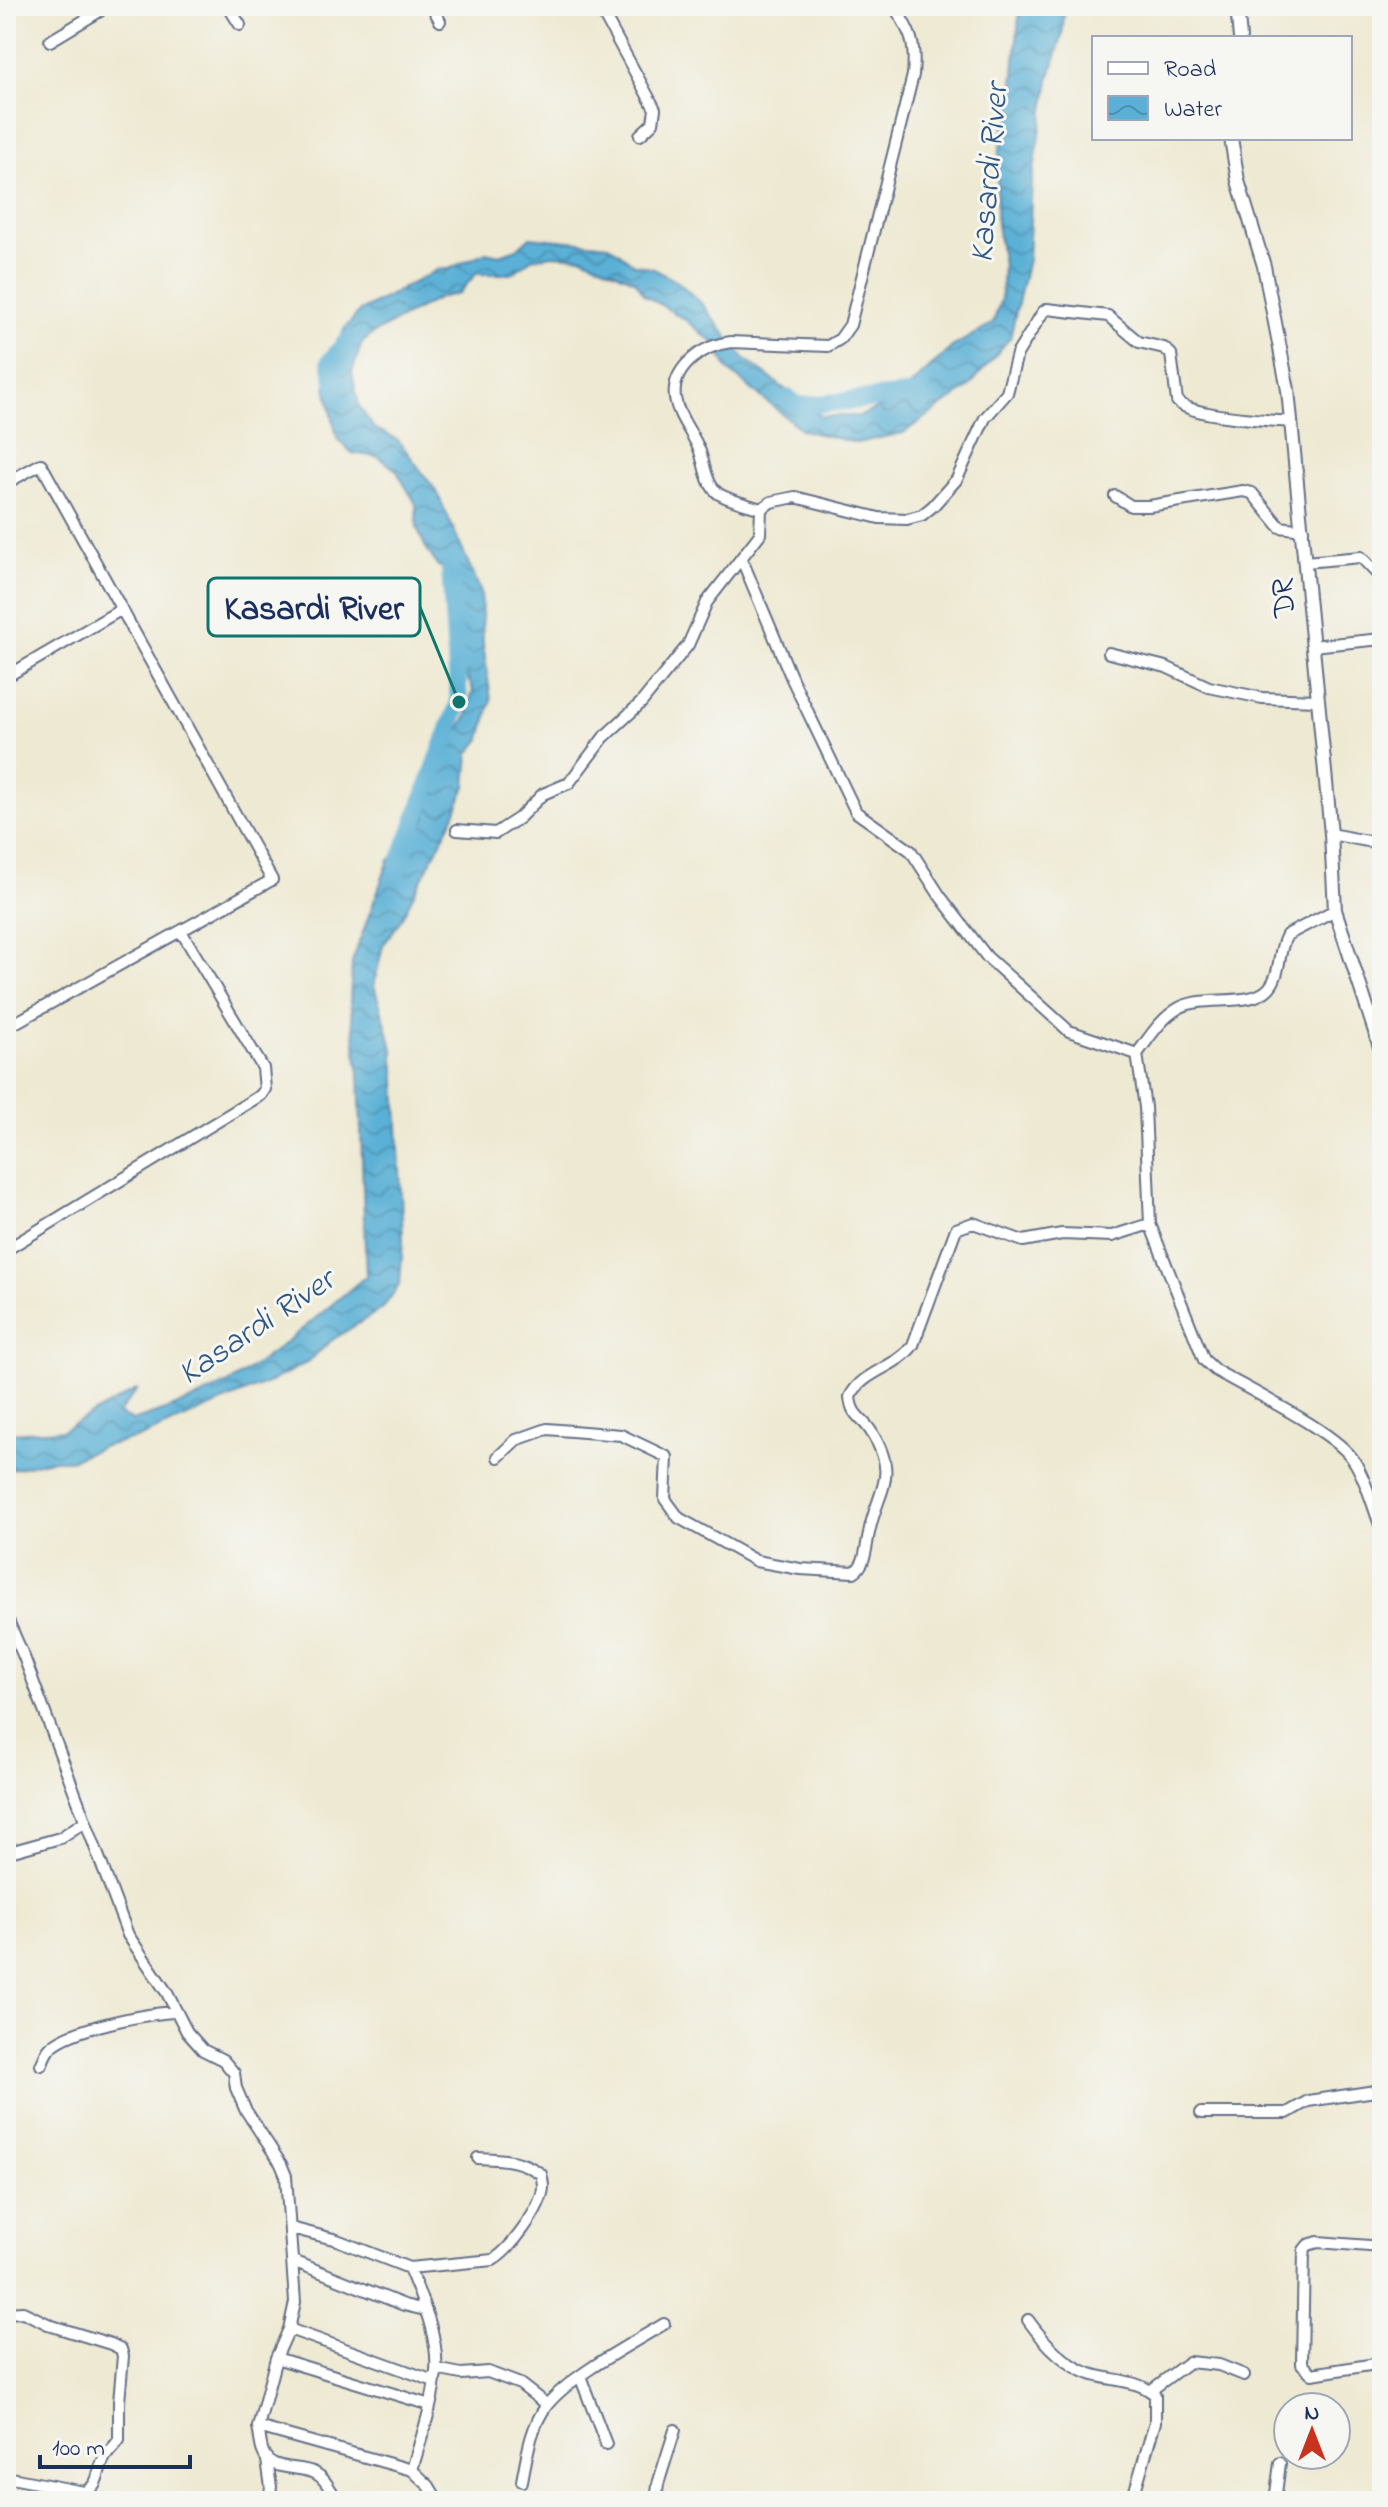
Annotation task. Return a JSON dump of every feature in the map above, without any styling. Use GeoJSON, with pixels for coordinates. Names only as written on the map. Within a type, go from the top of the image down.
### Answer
{"type":"FeatureCollection","features":[{"type":"Feature","properties":{"kind":"street"},"geometry":{"type":"LineString","coordinates":[[50,41],[104,6]]}},
{"type":"Feature","properties":{"kind":"street"},"geometry":{"type":"LineString","coordinates":[[228,6],[240,25]]}},
{"type":"Feature","properties":{"kind":"street"},"geometry":{"type":"LineString","coordinates":[[432,6],[440,21]]}},
{"type":"Feature","properties":{"kind":"street"},"geometry":{"type":"LineString","coordinates":[[617,6],[601,10],[655,109],[653,123],[640,135]]}},
{"type":"Feature","properties":{"kind":"street"},"geometry":{"type":"LineString","coordinates":[[761,509],[717,493],[705,473],[700,450],[684,424],[675,397],[679,373],[693,357],[722,343],[828,346],[840,339],[850,325],[913,75],[913,37],[894,6]]}},
{"type":"Feature","properties":{"kind":"street"},"geometry":{"type":"LineString","coordinates":[[1237,6],[1240,36]]}},
{"type":"Feature","properties":{"kind":"street","name":"DR"},"geometry":{"type":"LineString","coordinates":[[1231,140],[1238,181],[1264,266],[1288,390],[1331,834],[1335,910],[1382,1053]]}},
{"type":"Feature","properties":{"kind":"street"},"geometry":{"type":"LineString","coordinates":[[761,509],[771,502],[795,497],[879,518],[907,519],[922,515],[957,479],[985,418],[1007,393],[1017,354],[1047,309],[1108,316],[1139,342],[1167,350],[1171,354],[1177,401],[1187,409],[1291,422]]}},
{"type":"Feature","properties":{"kind":"street"},"geometry":{"type":"LineString","coordinates":[[6,483],[41,464],[272,880],[6,1028]]}},
{"type":"Feature","properties":{"kind":"street"},"geometry":{"type":"LineString","coordinates":[[1115,496],[1131,506],[1149,506],[1243,491],[1252,493],[1280,527],[1303,530]]}},
{"type":"Feature","properties":{"kind":"street"},"geometry":{"type":"LineString","coordinates":[[457,830],[496,833],[519,818],[543,794],[569,783],[604,737],[641,703],[688,645],[707,602],[760,534],[761,509]]}},
{"type":"Feature","properties":{"kind":"street"},"geometry":{"type":"LineString","coordinates":[[1305,562],[1361,557],[1382,579]]}},
{"type":"Feature","properties":{"kind":"street"},"geometry":{"type":"LineString","coordinates":[[742,560],[792,679],[856,812],[911,851],[940,896],[987,957],[1069,1031],[1137,1054]]}},
{"type":"Feature","properties":{"kind":"street"},"geometry":{"type":"LineString","coordinates":[[6,677],[122,609]]}},
{"type":"Feature","properties":{"kind":"street"},"geometry":{"type":"LineString","coordinates":[[1312,646],[1382,639]]}},
{"type":"Feature","properties":{"kind":"street"},"geometry":{"type":"LineString","coordinates":[[1109,653],[1166,667],[1209,687],[1262,698],[1317,700]]}},
{"type":"Feature","properties":{"kind":"street"},"geometry":{"type":"LineString","coordinates":[[1331,834],[1382,844]]}},
{"type":"Feature","properties":{"kind":"street"},"geometry":{"type":"LineString","coordinates":[[1335,910],[1287,935],[1273,981],[1267,990],[1255,997],[1189,1004],[1178,1008],[1160,1023],[1137,1054],[1145,1107],[1150,1224],[1204,1360],[1215,1370],[1345,1449],[1355,1462],[1382,1530]]}},
{"type":"Feature","properties":{"kind":"street"},"geometry":{"type":"LineString","coordinates":[[6,1250],[261,1095],[265,1089],[263,1068],[181,931]]}},
{"type":"Feature","properties":{"kind":"street"},"geometry":{"type":"LineString","coordinates":[[498,1457],[516,1440],[547,1429],[621,1435],[667,1457],[665,1499],[679,1518],[690,1525],[756,1561],[800,1569],[854,1572],[860,1569],[863,1561],[873,1513],[885,1490],[887,1476],[874,1435],[858,1419],[850,1397],[854,1387],[906,1355],[913,1345],[956,1229],[973,1223],[1023,1241],[1062,1234],[1112,1236],[1150,1224]]}},
{"type":"Feature","properties":{"kind":"street"},"geometry":{"type":"LineString","coordinates":[[6,1616],[128,1935],[151,1967],[187,2032],[203,2050],[223,2060],[234,2073],[236,2088],[245,2109],[286,2176],[295,2302],[258,2427],[267,2460],[271,2487],[269,2501]]}},
{"type":"Feature","properties":{"kind":"street"},"geometry":{"type":"LineString","coordinates":[[6,1853],[60,1838],[84,1822]]}},
{"type":"Feature","properties":{"kind":"street"},"geometry":{"type":"LineString","coordinates":[[41,2065],[49,2049],[79,2033],[144,2015],[177,2012]]}},
{"type":"Feature","properties":{"kind":"street"},"geometry":{"type":"LineString","coordinates":[[1201,2113],[1287,2113],[1308,2101],[1382,2090]]}},
{"type":"Feature","properties":{"kind":"street"},"geometry":{"type":"LineString","coordinates":[[291,2228],[337,2240],[409,2268],[493,2260],[505,2253],[533,2212],[543,2187],[541,2174],[527,2164],[478,2158]]}},
{"type":"Feature","properties":{"kind":"street"},"geometry":{"type":"LineString","coordinates":[[1382,2247],[1318,2242],[1304,2250],[1302,2364],[1312,2374],[1382,2363]]}},
{"type":"Feature","properties":{"kind":"street"},"geometry":{"type":"LineString","coordinates":[[293,2261],[404,2305],[425,2310]]}},
{"type":"Feature","properties":{"kind":"street"},"geometry":{"type":"LineString","coordinates":[[409,2268],[425,2310],[435,2375],[412,2470]]}},
{"type":"Feature","properties":{"kind":"street"},"geometry":{"type":"LineString","coordinates":[[6,2313],[23,2312],[52,2326],[111,2344],[121,2349],[123,2356],[119,2440],[105,2456],[92,2489],[84,2492],[6,2477]]}},
{"type":"Feature","properties":{"kind":"street"},"geometry":{"type":"LineString","coordinates":[[1028,2320],[1046,2344],[1086,2373],[1147,2387],[1155,2395],[1155,2422],[1132,2501]]}},
{"type":"Feature","properties":{"kind":"street"},"geometry":{"type":"LineString","coordinates":[[522,2481],[530,2440],[547,2405],[580,2376],[664,2324]]}},
{"type":"Feature","properties":{"kind":"street"},"geometry":{"type":"LineString","coordinates":[[289,2329],[435,2375],[488,2372],[520,2384],[547,2405]]}},
{"type":"Feature","properties":{"kind":"street"},"geometry":{"type":"LineString","coordinates":[[276,2358],[430,2405]]}},
{"type":"Feature","properties":{"kind":"street"},"geometry":{"type":"LineString","coordinates":[[1150,2391],[1189,2362],[1219,2365],[1244,2375]]}},
{"type":"Feature","properties":{"kind":"street"},"geometry":{"type":"LineString","coordinates":[[580,2376],[606,2444]]}},
{"type":"Feature","properties":{"kind":"street"},"geometry":{"type":"LineString","coordinates":[[258,2427],[412,2470],[429,2486],[438,2501]]}},
{"type":"Feature","properties":{"kind":"street"},"geometry":{"type":"LineString","coordinates":[[656,2501],[658,2484],[675,2430]]}},
{"type":"Feature","properties":{"kind":"street"},"geometry":{"type":"LineString","coordinates":[[267,2460],[276,2465],[316,2473],[332,2492]]}},
{"type":"Feature","properties":{"kind":"street"},"geometry":{"type":"LineString","coordinates":[[1275,2501],[1279,2471]]}},
{"type":"Feature","properties":{"kind":"water"},"geometry":{"type":"Polygon","coordinates":[[[1020,6],[1065,6],[1062,36],[1049,80],[1032,181],[1028,259],[1010,338],[967,389],[903,433],[857,443],[802,430],[728,370],[716,345],[687,321],[643,294],[636,281],[583,257],[552,255],[531,259],[512,274],[476,274],[459,293],[439,298],[374,333],[362,343],[352,372],[359,406],[374,428],[398,440],[437,492],[481,592],[483,644],[491,700],[481,739],[469,754],[466,786],[454,816],[400,921],[383,945],[374,985],[393,1049],[396,1080],[403,1240],[400,1284],[383,1308],[332,1340],[308,1362],[272,1381],[138,1438],[104,1446],[70,1460],[51,1460],[6,1471],[6,1433],[63,1430],[138,1389],[118,1414],[133,1421],[198,1397],[223,1386],[252,1367],[366,1276],[359,1073],[350,1002],[352,962],[389,860],[405,852],[425,820],[444,752],[466,718],[473,690],[456,652],[451,620],[454,598],[447,571],[437,565],[425,546],[417,528],[416,504],[396,470],[379,457],[352,453],[337,438],[326,387],[335,350],[345,328],[360,311],[439,269],[449,269],[486,252],[500,255],[517,249],[530,237],[609,245],[634,264],[654,269],[678,282],[702,304],[745,359],[821,416],[860,416],[894,401],[952,347],[993,323],[1001,299],[1003,266],[996,217],[998,159],[1013,83],[1020,6]]]}},
{"type":"Feature","properties":{"kind":"waterway","name":"Kasardi River"},"geometry":{"type":"LineString","coordinates":[[336,390],[330,361],[349,339]]}},
{"type":"Feature","properties":{"kind":"waterway","name":"Kasardi River"},"geometry":{"type":"LineString","coordinates":[[788,398],[798,406],[917,394],[921,390]]}},
{"type":"Feature","properties":{"kind":"waterway","name":"Kasardi River"},"geometry":{"type":"LineString","coordinates":[[395,875],[459,702],[450,568]]}},
{"type":"Feature","properties":{"kind":"place","name":"Kasardi River"},"geometry":{"type":"Point","coordinates":[459,702]}}]}
